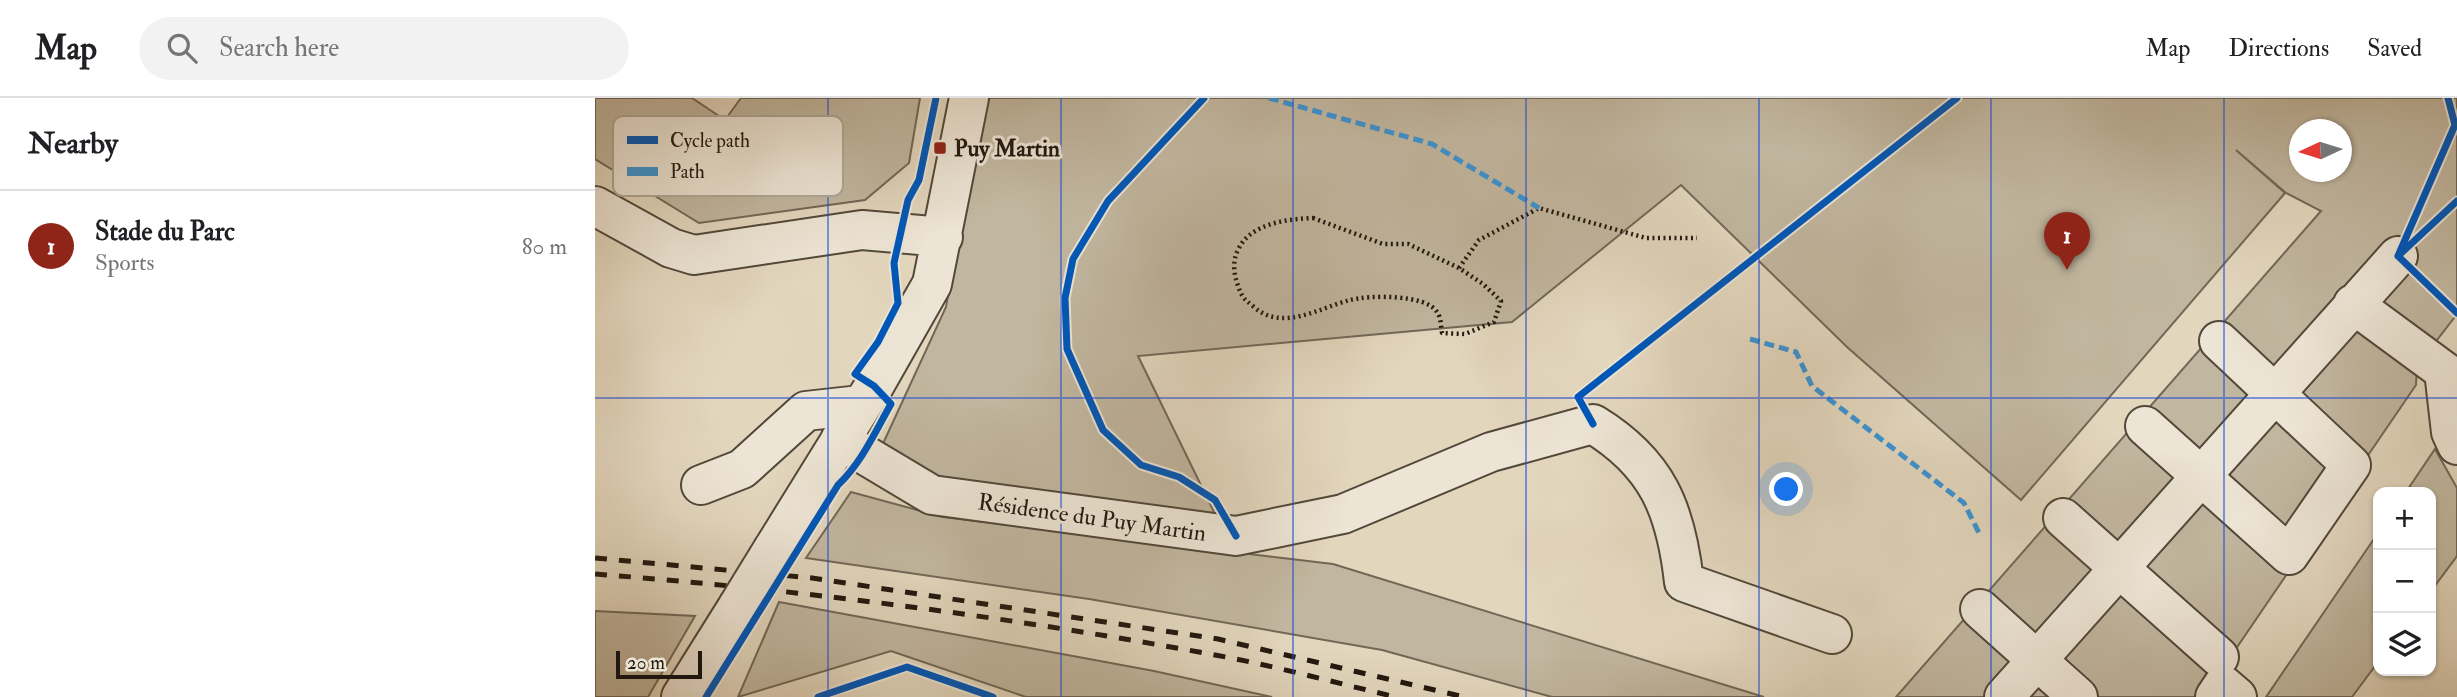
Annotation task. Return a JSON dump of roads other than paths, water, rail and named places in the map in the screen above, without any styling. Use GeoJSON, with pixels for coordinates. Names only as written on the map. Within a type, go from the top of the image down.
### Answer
{"type":"FeatureCollection","features":[{"type":"Feature","properties":{"kind":"street"},"geometry":{"type":"LineString","coordinates":[[681,697],[840,440],[932,284],[969,98]]}},
{"type":"Feature","properties":{"kind":"street"},"geometry":{"type":"LineString","coordinates":[[595,206],[671,248],[694,255],[862,230],[943,237]]}},
{"type":"Feature","properties":{"kind":"street"},"geometry":{"type":"LineString","coordinates":[[2004,697],[2398,256]]}},
{"type":"Feature","properties":{"kind":"street"},"geometry":{"type":"LineString","coordinates":[[2353,304],[2450,361],[2451,432],[2457,445]]}},
{"type":"Feature","properties":{"kind":"street"},"geometry":{"type":"LineString","coordinates":[[2145,426],[2296,562],[2351,465],[2219,341]]}},
{"type":"Feature","properties":{"kind":"street"},"geometry":{"type":"LineString","coordinates":[[701,485],[742,469],[806,411],[860,405]]}},
{"type":"Feature","properties":{"kind":"street","name":"Résidence du Puy Martin"},"geometry":{"type":"LineString","coordinates":[[840,440],[932,495],[1236,537],[1343,514],[1490,452],[1593,424],[1620,440],[1657,484],[1678,534],[1684,582],[1832,634]]}},
{"type":"Feature","properties":{"kind":"street"},"geometry":{"type":"LineString","coordinates":[[2063,518],[2219,657]]}},
{"type":"Feature","properties":{"kind":"street"},"geometry":{"type":"LineString","coordinates":[[1980,609],[2078,697]]}},
{"type":"Feature","properties":{"kind":"street"},"geometry":{"type":"LineString","coordinates":[[2215,697],[2223,685],[2237,697]]}},
{"type":"Feature","properties":{"kind":"railway"},"geometry":{"type":"LineString","coordinates":[[595,558],[812,578],[1218,639],[1464,697]]}},
{"type":"Feature","properties":{"kind":"railway"},"geometry":{"type":"LineString","coordinates":[[595,574],[750,588],[983,617],[1238,659],[1396,697]]}},
{"type":"Feature","properties":{"kind":"place","name":"Puy Martin"},"geometry":{"type":"Point","coordinates":[940,148]}},
{"type":"Feature","properties":{"kind":"place","name":"Stade du Parc"},"geometry":{"type":"Point","coordinates":[2067,270]}}]}
